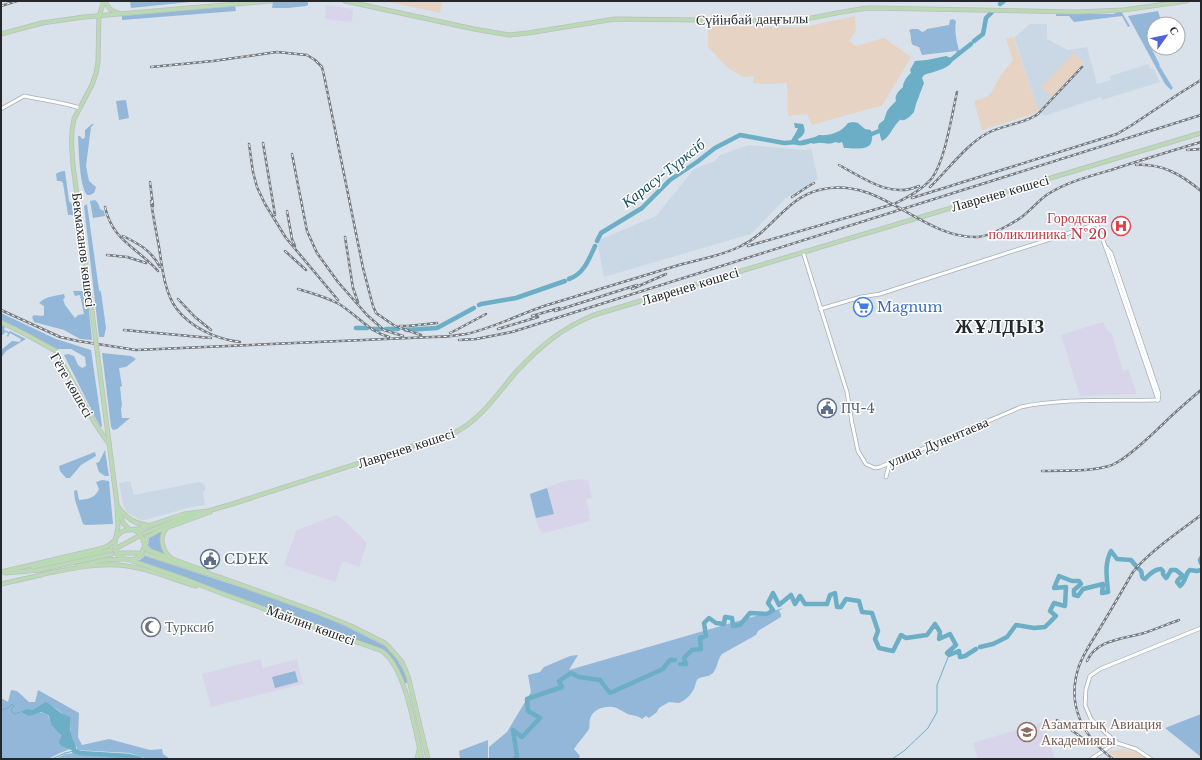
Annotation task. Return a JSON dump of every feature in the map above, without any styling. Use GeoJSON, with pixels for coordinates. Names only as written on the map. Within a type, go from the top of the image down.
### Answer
{"type":"FeatureCollection","features":[{"type":"Feature","properties":{"kind":"main road"},"geometry":{"type":"LineString","coordinates":[[104,1],[111,11],[119,13]]}},
{"type":"Feature","properties":{"kind":"main road","name":"Бекмаханов көшесі"},"geometry":{"type":"LineString","coordinates":[[104,1],[98,16],[97,68],[92,85],[73,125],[71,143],[117,504],[118,527],[116,538]]}},
{"type":"Feature","properties":{"kind":"main road"},"geometry":{"type":"LineString","coordinates":[[1,34],[42,23],[84,17],[271,1]]}},
{"type":"Feature","properties":{"kind":"main road","name":"Сүйінбай даңғылы"},"geometry":{"type":"LineString","coordinates":[[345,1],[474,29],[509,35],[615,19],[792,21],[855,9],[870,8],[1076,12],[1123,10],[1187,1]]}},
{"type":"Feature","properties":{"kind":"main road","name":"Лавренев көшесі"},"geometry":{"type":"LineString","coordinates":[[132,530],[140,529],[184,514],[208,511],[218,508],[456,432],[464,428],[483,410],[528,359],[545,344],[564,329],[594,315],[1201,133]]}},
{"type":"Feature","properties":{"kind":"main road","name":"Гёте көшесі"},"geometry":{"type":"LineString","coordinates":[[1,322],[56,352],[109,445]]}},
{"type":"Feature","properties":{"kind":"main road"},"geometry":{"type":"LineString","coordinates":[[98,428],[103,430],[106,423]]}},
{"type":"Feature","properties":{"kind":"main road"},"geometry":{"type":"LineString","coordinates":[[117,504],[128,518],[138,523],[149,525]]}},
{"type":"Feature","properties":{"kind":"main road","name":"Бекмаханов көшесі"},"geometry":{"type":"LineString","coordinates":[[117,504],[125,526],[132,530]]}},
{"type":"Feature","properties":{"kind":"main road","name":"Лавренев көшесі"},"geometry":{"type":"LineString","coordinates":[[145,544],[146,539],[150,535],[218,508]]}},
{"type":"Feature","properties":{"kind":"main road"},"geometry":{"type":"LineString","coordinates":[[144,533],[169,523],[208,511]]}},
{"type":"Feature","properties":{"kind":"main road"},"geometry":{"type":"LineString","coordinates":[[167,527],[162,535],[163,546],[166,553],[173,558]]}},
{"type":"Feature","properties":{"kind":"main road"},"geometry":{"type":"LineString","coordinates":[[1,572],[99,549],[110,544],[118,534],[124,531],[132,530],[142,536],[148,550],[200,568],[222,578]]}},
{"type":"Feature","properties":{"kind":"main road"},"geometry":{"type":"LineString","coordinates":[[117,548],[139,536]]}},
{"type":"Feature","properties":{"kind":"main road"},"geometry":{"type":"LineString","coordinates":[[116,538],[114,545],[115,550],[117,554],[124,559]]}},
{"type":"Feature","properties":{"kind":"main road"},"geometry":{"type":"LineString","coordinates":[[1,584],[92,562],[124,559],[130,560],[145,552],[145,544]]}},
{"type":"Feature","properties":{"kind":"main road"},"geometry":{"type":"LineString","coordinates":[[1,572],[46,565],[112,550]]}},
{"type":"Feature","properties":{"kind":"main road","name":"Майлин көшесі"},"geometry":{"type":"LineString","coordinates":[[145,552],[314,611],[351,626],[385,643],[393,650],[402,662],[408,676],[428,759]]}},
{"type":"Feature","properties":{"kind":"main road"},"geometry":{"type":"LineString","coordinates":[[120,553],[139,553]]}},
{"type":"Feature","properties":{"kind":"main road"},"geometry":{"type":"LineString","coordinates":[[1,572],[22,572],[43,569],[112,554]]}},
{"type":"Feature","properties":{"kind":"main road","name":"Майлин көшесі"},"geometry":{"type":"LineString","coordinates":[[130,560],[382,651],[393,663],[404,687],[422,759]]}},
{"type":"Feature","properties":{"kind":"main road"},"geometry":{"type":"LineString","coordinates":[[39,575],[87,566],[118,565],[153,572],[172,579],[216,591]]}},
{"type":"Feature","properties":{"kind":"main road"},"geometry":{"type":"LineString","coordinates":[[404,687],[411,686]]}},
{"type":"Feature","properties":{"kind":"main road"},"geometry":{"type":"LineString","coordinates":[[422,759],[425,747]]}},
{"type":"Feature","properties":{"kind":"main road"},"geometry":{"type":"LineString","coordinates":[[416,759],[420,749]]}},
{"type":"Feature","properties":{"kind":"street"},"geometry":{"type":"LineString","coordinates":[[1,109],[24,96],[45,101],[65,103],[80,108]]}},
{"type":"Feature","properties":{"kind":"street","name":"улица Дунентаева"},"geometry":{"type":"LineString","coordinates":[[803,252],[820,309],[847,392],[858,451],[866,464],[874,468],[880,467],[1020,407],[1033,404],[1073,401],[1158,400],[1097,224],[880,294],[861,297],[820,309]]}},
{"type":"Feature","properties":{"kind":"street"},"geometry":{"type":"LineString","coordinates":[[886,477],[890,462]]}},
{"type":"Feature","properties":{"kind":"street"},"geometry":{"type":"LineString","coordinates":[[1151,759],[1136,749],[1116,742],[1094,722],[1085,705],[1085,694],[1090,676],[1105,667],[1201,628]]}},
{"type":"Feature","properties":{"kind":"street"},"geometry":{"type":"LineString","coordinates":[[1091,759],[1116,742]]}},
{"type":"Feature","properties":{"kind":"shaded area"},"geometry":{"type":"Polygon","coordinates":[[[130,1],[200,1],[131,8],[130,1]]]}},
{"type":"Feature","properties":{"kind":"shaded area"},"geometry":{"type":"Polygon","coordinates":[[[384,1],[442,1],[440,13],[384,1]]]}},
{"type":"Feature","properties":{"kind":"shaded area"},"geometry":{"type":"Polygon","coordinates":[[[273,2],[308,2],[308,5],[288,8],[272,8],[273,2]]]}},
{"type":"Feature","properties":{"kind":"shaded area"},"geometry":{"type":"Polygon","coordinates":[[[326,5],[353,9],[352,22],[325,19],[326,5]]]}},
{"type":"Feature","properties":{"kind":"shaded area"},"geometry":{"type":"Polygon","coordinates":[[[235,6],[236,11],[122,20],[122,16],[235,6]]]}},
{"type":"Feature","properties":{"kind":"shaded area"},"geometry":{"type":"Polygon","coordinates":[[[1121,11],[1130,26],[1128,27],[1122,16],[1074,22],[1069,16],[1056,16],[1056,13],[1113,14],[1121,11]]]}},
{"type":"Feature","properties":{"kind":"shaded area"},"geometry":{"type":"Polygon","coordinates":[[[1158,11],[1160,16],[1146,16],[1146,49],[1128,16],[1158,11]]]}},
{"type":"Feature","properties":{"kind":"shaded area"},"geometry":{"type":"Polygon","coordinates":[[[855,16],[856,31],[849,41],[856,46],[884,38],[911,57],[882,106],[812,125],[807,114],[788,116],[787,83],[753,83],[754,76],[743,77],[728,68],[708,47],[708,26],[805,27],[855,16]]]}},
{"type":"Feature","properties":{"kind":"shaded area"},"geometry":{"type":"Polygon","coordinates":[[[953,19],[956,21],[955,25],[959,55],[956,51],[922,55],[919,47],[912,44],[909,30],[918,29],[922,32],[927,29],[949,25],[950,20],[953,19]]]}},
{"type":"Feature","properties":{"kind":"shaded area"},"geometry":{"type":"Polygon","coordinates":[[[1030,24],[1047,24],[1047,39],[1068,50],[1087,47],[1097,84],[1111,80],[1110,76],[1148,64],[1150,68],[1154,69],[1160,82],[1102,100],[1101,97],[1044,116],[1039,112],[1014,38],[1030,24]]]}},
{"type":"Feature","properties":{"kind":"shaded area"},"geometry":{"type":"Polygon","coordinates":[[[1013,37],[1039,112],[982,130],[974,101],[987,97],[1013,60],[1006,39],[1013,37]]]}},
{"type":"Feature","properties":{"kind":"shaded area"},"geometry":{"type":"Polygon","coordinates":[[[1074,53],[1084,63],[1051,98],[1041,87],[1074,53]]]}},
{"type":"Feature","properties":{"kind":"shaded area"},"geometry":{"type":"Polygon","coordinates":[[[946,56],[951,58],[952,62],[943,68],[924,75],[922,78],[924,83],[914,112],[907,119],[899,121],[887,137],[882,141],[878,127],[879,124],[884,120],[887,111],[896,101],[896,95],[903,87],[906,79],[911,73],[910,70],[915,61],[946,56]]]}},
{"type":"Feature","properties":{"kind":"shaded area"},"geometry":{"type":"Polygon","coordinates":[[[1150,56],[1155,56],[1173,88],[1171,90],[1165,84],[1150,56]]]}},
{"type":"Feature","properties":{"kind":"shaded area"},"geometry":{"type":"Polygon","coordinates":[[[126,100],[129,118],[119,120],[116,101],[126,100]]]}},
{"type":"Feature","properties":{"kind":"shaded area"},"geometry":{"type":"Polygon","coordinates":[[[794,123],[803,124],[804,126],[805,131],[798,139],[799,141],[819,135],[835,133],[848,123],[858,123],[865,129],[871,130],[872,140],[869,146],[855,149],[844,148],[842,142],[830,144],[811,143],[801,146],[791,142],[798,128],[795,128],[794,123]]]}},
{"type":"Feature","properties":{"kind":"shaded area"},"geometry":{"type":"Polygon","coordinates":[[[94,124],[91,127],[86,166],[89,181],[96,187],[94,193],[87,195],[82,183],[78,136],[82,139],[85,138],[85,130],[94,124]]]}},
{"type":"Feature","properties":{"kind":"shaded area"},"geometry":{"type":"Polygon","coordinates":[[[749,145],[806,150],[811,149],[818,179],[786,198],[751,234],[604,277],[597,241],[656,216],[694,169],[715,161],[720,155],[749,145]]]}},
{"type":"Feature","properties":{"kind":"shaded area"},"geometry":{"type":"Polygon","coordinates":[[[65,171],[69,201],[72,204],[75,217],[68,215],[63,183],[61,181],[57,181],[56,174],[65,171]]]}},
{"type":"Feature","properties":{"kind":"shaded area"},"geometry":{"type":"Polygon","coordinates":[[[95,200],[100,209],[104,211],[105,216],[93,218],[90,201],[95,200]]]}},
{"type":"Feature","properties":{"kind":"shaded area"},"geometry":{"type":"Polygon","coordinates":[[[87,204],[106,328],[104,337],[99,337],[84,206],[87,204]]]}},
{"type":"Feature","properties":{"kind":"shaded area"},"geometry":{"type":"Polygon","coordinates":[[[73,291],[87,291],[92,340],[80,339],[64,330],[34,322],[32,317],[34,315],[44,315],[44,306],[39,303],[45,299],[64,294],[65,298],[63,299],[65,305],[75,318],[78,315],[84,314],[80,295],[75,296],[73,291]]]}},
{"type":"Feature","properties":{"kind":"shaded area"},"geometry":{"type":"Polygon","coordinates":[[[1,313],[56,339],[91,350],[101,427],[64,355],[68,354],[74,356],[78,365],[82,368],[86,366],[85,357],[71,349],[57,349],[1,321],[1,313]]]}},
{"type":"Feature","properties":{"kind":"shaded area"},"geometry":{"type":"Polygon","coordinates":[[[1103,322],[1107,330],[1112,334],[1123,371],[1128,369],[1137,394],[1080,396],[1061,335],[1103,322]]]}},
{"type":"Feature","properties":{"kind":"shaded area"},"geometry":{"type":"Polygon","coordinates":[[[1,325],[5,327],[4,330],[10,331],[26,339],[6,351],[1,358],[1,350],[12,341],[20,342],[21,339],[10,333],[8,337],[8,333],[5,332],[3,335],[1,334],[1,325]]]}},
{"type":"Feature","properties":{"kind":"shaded area"},"geometry":{"type":"Polygon","coordinates":[[[102,353],[131,356],[136,359],[126,367],[119,368],[122,386],[120,387],[122,418],[130,418],[117,429],[113,430],[111,427],[102,353]]]}},
{"type":"Feature","properties":{"kind":"shaded area"},"geometry":{"type":"Polygon","coordinates":[[[105,450],[109,476],[105,476],[99,472],[96,463],[99,462],[105,450]]]}},
{"type":"Feature","properties":{"kind":"shaded area"},"geometry":{"type":"Polygon","coordinates":[[[95,452],[96,456],[81,465],[70,478],[66,478],[60,471],[59,466],[95,452]]]}},
{"type":"Feature","properties":{"kind":"shaded area"},"geometry":{"type":"Polygon","coordinates":[[[580,479],[588,481],[592,498],[586,499],[590,514],[588,515],[590,521],[545,533],[542,532],[536,520],[529,494],[564,481],[580,479]]]}},
{"type":"Feature","properties":{"kind":"shaded area"},"geometry":{"type":"Polygon","coordinates":[[[102,480],[109,481],[113,524],[83,524],[75,500],[74,491],[77,490],[79,500],[91,498],[99,489],[96,482],[102,480]]]}},
{"type":"Feature","properties":{"kind":"shaded area"},"geometry":{"type":"Polygon","coordinates":[[[130,481],[134,495],[199,482],[203,483],[206,488],[203,493],[205,505],[191,507],[141,520],[127,513],[123,505],[119,483],[130,481]]]}},
{"type":"Feature","properties":{"kind":"shaded area"},"geometry":{"type":"Polygon","coordinates":[[[547,488],[554,514],[536,518],[530,494],[547,488]]]}},
{"type":"Feature","properties":{"kind":"shaded area"},"geometry":{"type":"Polygon","coordinates":[[[336,515],[345,521],[367,543],[359,567],[343,561],[335,582],[284,565],[296,531],[336,515]]]}},
{"type":"Feature","properties":{"kind":"shaded area"},"geometry":{"type":"Polygon","coordinates":[[[162,530],[161,537],[166,555],[152,550],[148,545],[149,538],[162,530]]]}},
{"type":"Feature","properties":{"kind":"shaded area"},"geometry":{"type":"Polygon","coordinates":[[[145,556],[240,587],[333,620],[385,646],[394,655],[408,681],[407,683],[404,683],[394,663],[383,651],[378,648],[138,561],[145,556]]]}},
{"type":"Feature","properties":{"kind":"shaded area"},"geometry":{"type":"Polygon","coordinates":[[[783,608],[779,611],[781,617],[758,631],[756,635],[722,654],[713,673],[709,676],[698,679],[691,694],[682,702],[669,702],[659,708],[657,712],[649,718],[646,716],[642,719],[613,707],[606,707],[596,711],[591,716],[589,729],[574,749],[580,756],[578,759],[489,759],[489,747],[507,732],[531,692],[528,675],[540,672],[544,667],[570,656],[578,655],[569,670],[783,608]]]}},
{"type":"Feature","properties":{"kind":"shaded area"},"geometry":{"type":"Polygon","coordinates":[[[260,659],[263,668],[297,659],[303,684],[211,707],[202,674],[260,659]]]}},
{"type":"Feature","properties":{"kind":"shaded area"},"geometry":{"type":"Polygon","coordinates":[[[295,671],[298,682],[275,688],[272,677],[295,671]]]}},
{"type":"Feature","properties":{"kind":"shaded area"},"geometry":{"type":"Polygon","coordinates":[[[11,690],[17,691],[29,702],[35,702],[38,690],[79,713],[78,737],[82,745],[109,739],[150,750],[162,749],[163,754],[170,759],[147,759],[130,753],[76,750],[77,748],[70,734],[71,721],[58,710],[45,702],[32,710],[25,710],[48,715],[54,728],[60,733],[61,746],[70,749],[48,759],[1,759],[1,698],[8,702],[11,690]]]}},
{"type":"Feature","properties":{"kind":"shaded area"},"geometry":{"type":"Polygon","coordinates":[[[45,702],[61,713],[70,717],[70,732],[76,746],[76,750],[74,751],[61,746],[59,742],[61,736],[51,725],[49,716],[41,712],[29,716],[21,712],[26,709],[32,710],[45,702]]]}},
{"type":"Feature","properties":{"kind":"shaded area"},"geometry":{"type":"Polygon","coordinates":[[[1201,714],[1201,757],[1165,728],[1201,714]]]}},
{"type":"Feature","properties":{"kind":"shaded area","name":"Азаматтық Авиация Академиясы"},"geometry":{"type":"Polygon","coordinates":[[[1043,722],[1055,759],[978,759],[973,743],[1043,722]]]}},
{"type":"Feature","properties":{"kind":"shaded area"},"geometry":{"type":"Polygon","coordinates":[[[488,740],[488,759],[460,759],[459,751],[488,740]]]}},
{"type":"Feature","properties":{"kind":"shaded area"},"geometry":{"type":"Polygon","coordinates":[[[1123,749],[1137,752],[1147,759],[1118,759],[1109,753],[1109,751],[1123,749]]]}},
{"type":"Feature","properties":{"kind":"shaded area"},"geometry":{"type":"Polygon","coordinates":[[[75,753],[118,756],[132,759],[55,759],[65,754],[75,753]]]}},
{"type":"Feature","properties":{"kind":"waterway","name":"Қарасу-Түрксіб"},"geometry":{"type":"LineString","coordinates":[[1000,4],[1004,1]]}},
{"type":"Feature","properties":{"kind":"waterway","name":"Қарасу-Түрксіб"},"geometry":{"type":"LineString","coordinates":[[974,41],[983,34],[986,18],[992,12]]}},
{"type":"Feature","properties":{"kind":"waterway","name":"Қарасу-Түрксіб"},"geometry":{"type":"LineString","coordinates":[[947,63],[971,44]]}},
{"type":"Feature","properties":{"kind":"waterway","name":"Қарасу-Түрксіб"},"geometry":{"type":"LineString","coordinates":[[867,136],[884,129]]}},
{"type":"Feature","properties":{"kind":"waterway","name":"Қарасу-Түрксіб"},"geometry":{"type":"LineString","coordinates":[[597,241],[601,233],[642,208],[670,180],[715,148],[740,135],[784,143],[797,142]]}},
{"type":"Feature","properties":{"kind":"waterway","name":"Қарасу-Түрксіб"},"geometry":{"type":"LineString","coordinates":[[569,279],[579,274],[588,261],[595,246]]}},
{"type":"Feature","properties":{"kind":"waterway","name":"Қарасу-Түрксіб"},"geometry":{"type":"LineString","coordinates":[[479,305],[516,298],[565,281]]}},
{"type":"Feature","properties":{"kind":"waterway","name":"Қарасу-Түрксіб"},"geometry":{"type":"LineString","coordinates":[[406,330],[437,328],[474,308]]}},
{"type":"Feature","properties":{"kind":"waterway","name":"Қарасу-Түрксіб"},"geometry":{"type":"LineString","coordinates":[[356,328],[367,328]]}},
{"type":"Feature","properties":{"kind":"waterway","name":"Қарасу-Түрксіб"},"geometry":{"type":"LineString","coordinates":[[373,329],[381,329]]}},
{"type":"Feature","properties":{"kind":"waterway","name":"Қарасу-Түрксіб"},"geometry":{"type":"LineString","coordinates":[[386,329],[398,329]]}},
{"type":"Feature","properties":{"kind":"waterway"},"geometry":{"type":"LineString","coordinates":[[980,647],[993,644],[1007,637],[1016,625],[1034,628],[1045,627],[1056,616],[1050,611],[1054,603],[1065,606],[1066,587],[1054,588],[1059,576],[1072,581],[1079,581],[1081,584],[1074,590],[1074,595],[1078,596],[1083,589],[1103,584],[1102,593],[1108,592],[1107,561],[1111,551],[1117,559],[1131,560],[1136,566]]}},
{"type":"Feature","properties":{"kind":"waterway"},"geometry":{"type":"LineString","coordinates":[[1201,558],[1201,563]]}},
{"type":"Feature","properties":{"kind":"waterway"},"geometry":{"type":"LineString","coordinates":[[1138,568],[1145,579],[1152,572],[1158,569],[1163,571],[1166,578],[1171,570],[1176,570],[1182,575],[1177,582],[1180,586],[1190,570],[1201,570]]}},
{"type":"Feature","properties":{"kind":"waterway"},"geometry":{"type":"LineString","coordinates":[[680,664],[686,664],[684,658],[692,650],[701,649],[700,638],[706,636],[704,623],[709,618],[716,623],[724,624],[725,617],[732,618],[733,626],[740,625],[750,613],[767,614],[773,610],[768,603],[773,593],[779,605],[791,595],[795,604],[800,596],[805,604],[827,604],[830,595],[835,593],[837,607],[841,607],[846,599],[859,601],[862,612],[872,613],[878,631],[875,639],[879,648],[893,651],[901,635],[906,638],[927,635],[935,624],[940,632],[939,639],[950,634],[956,645],[947,653],[949,655],[959,651],[960,657],[965,656],[976,649]]}},
{"type":"Feature","properties":{"kind":"waterway"},"geometry":{"type":"LineString","coordinates":[[892,759],[904,751],[928,728],[937,712],[937,685],[949,655]]}},
{"type":"Feature","properties":{"kind":"waterway"},"geometry":{"type":"LineString","coordinates":[[515,759],[517,756],[513,730],[522,737],[540,718],[528,711],[527,699],[562,687],[559,681],[571,673],[579,677],[600,680],[610,693],[663,669],[670,660],[675,660]]}},
{"type":"Feature","properties":{"kind":"waterway"},"geometry":{"type":"LineString","coordinates":[[1,710],[8,708],[12,704],[14,706],[11,710],[12,712],[15,714],[20,712]]}},
{"type":"Feature","properties":{"kind":"waterway"},"geometry":{"type":"LineString","coordinates":[[52,759],[74,750]]}},
{"type":"Feature","properties":{"kind":"waterway"},"geometry":{"type":"LineString","coordinates":[[74,751],[80,753],[129,756],[140,759]]}},
{"type":"Feature","properties":{"kind":"railway"},"geometry":{"type":"LineString","coordinates":[[1,6],[17,1]]}},
{"type":"Feature","properties":{"kind":"railway"},"geometry":{"type":"LineString","coordinates":[[151,67],[213,61],[277,52],[307,55],[315,60],[322,67],[363,268],[373,306],[376,313],[395,326],[421,335]]}},
{"type":"Feature","properties":{"kind":"railway"},"geometry":{"type":"LineString","coordinates":[[930,187],[964,151],[986,134],[999,128],[1026,120],[1038,114],[1082,67]]}},
{"type":"Feature","properties":{"kind":"railway"},"geometry":{"type":"LineString","coordinates":[[912,198],[1117,134],[1201,80]]}},
{"type":"Feature","properties":{"kind":"railway"},"geometry":{"type":"LineString","coordinates":[[748,246],[894,204],[919,190],[932,178],[941,160],[948,137],[957,92]]}},
{"type":"Feature","properties":{"kind":"railway"},"geometry":{"type":"LineString","coordinates":[[459,340],[476,339],[512,332],[1201,115]]}},
{"type":"Feature","properties":{"kind":"railway"},"geometry":{"type":"LineString","coordinates":[[1,310],[60,337],[136,350],[440,337],[466,334],[544,306],[679,265],[719,255],[734,249],[752,240],[797,200],[807,194],[819,190],[841,188],[862,191],[881,198],[938,228],[957,235],[978,237],[995,232],[1014,222],[1045,196],[1063,186],[1087,177],[1201,142]]}},
{"type":"Feature","properties":{"kind":"railway"},"geometry":{"type":"LineString","coordinates":[[263,143],[275,215]]}},
{"type":"Feature","properties":{"kind":"railway"},"geometry":{"type":"LineString","coordinates":[[249,144],[253,172],[257,187],[265,204],[286,238],[338,300]]}},
{"type":"Feature","properties":{"kind":"railway"},"geometry":{"type":"LineString","coordinates":[[1187,150],[1201,149]]}},
{"type":"Feature","properties":{"kind":"railway"},"geometry":{"type":"LineString","coordinates":[[292,154],[307,231],[317,253],[338,282],[367,315],[384,330],[403,336]]}},
{"type":"Feature","properties":{"kind":"railway"},"geometry":{"type":"LineString","coordinates":[[839,165],[868,181],[888,188],[898,190],[919,186]]}},
{"type":"Feature","properties":{"kind":"railway"},"geometry":{"type":"LineString","coordinates":[[1136,165],[1154,166],[1171,171],[1201,191]]}},
{"type":"Feature","properties":{"kind":"railway"},"geometry":{"type":"LineString","coordinates":[[150,182],[153,206]]}},
{"type":"Feature","properties":{"kind":"railway"},"geometry":{"type":"LineString","coordinates":[[792,197],[814,183]]}},
{"type":"Feature","properties":{"kind":"railway"},"geometry":{"type":"LineString","coordinates":[[151,201],[164,278],[169,294],[176,308],[197,327],[213,335],[240,342]]}},
{"type":"Feature","properties":{"kind":"railway"},"geometry":{"type":"LineString","coordinates":[[105,207],[109,219],[120,236],[158,271]]}},
{"type":"Feature","properties":{"kind":"railway"},"geometry":{"type":"LineString","coordinates":[[287,211],[292,239],[295,246]]}},
{"type":"Feature","properties":{"kind":"railway"},"geometry":{"type":"LineString","coordinates":[[123,236],[149,252],[160,267]]}},
{"type":"Feature","properties":{"kind":"railway"},"geometry":{"type":"LineString","coordinates":[[345,237],[353,288],[358,302]]}},
{"type":"Feature","properties":{"kind":"railway"},"geometry":{"type":"LineString","coordinates":[[285,251],[306,270]]}},
{"type":"Feature","properties":{"kind":"railway"},"geometry":{"type":"LineString","coordinates":[[107,255],[127,257],[146,263]]}},
{"type":"Feature","properties":{"kind":"railway"},"geometry":{"type":"LineString","coordinates":[[632,289],[666,274]]}},
{"type":"Feature","properties":{"kind":"railway"},"geometry":{"type":"LineString","coordinates":[[555,311],[637,285]]}},
{"type":"Feature","properties":{"kind":"railway"},"geometry":{"type":"LineString","coordinates":[[298,289],[324,297],[339,304],[375,331],[389,337]]}},
{"type":"Feature","properties":{"kind":"railway"},"geometry":{"type":"LineString","coordinates":[[178,299],[195,317],[211,330]]}},
{"type":"Feature","properties":{"kind":"railway"},"geometry":{"type":"LineString","coordinates":[[532,316],[559,308]]}},
{"type":"Feature","properties":{"kind":"railway"},"geometry":{"type":"LineString","coordinates":[[450,333],[486,314]]}},
{"type":"Feature","properties":{"kind":"railway"},"geometry":{"type":"LineString","coordinates":[[498,329],[538,317]]}},
{"type":"Feature","properties":{"kind":"railway"},"geometry":{"type":"LineString","coordinates":[[400,326],[437,323]]}},
{"type":"Feature","properties":{"kind":"railway"},"geometry":{"type":"LineString","coordinates":[[124,330],[211,338]]}},
{"type":"Feature","properties":{"kind":"railway"},"geometry":{"type":"LineString","coordinates":[[1042,471],[1093,469],[1115,464],[1137,448],[1201,390]]}},
{"type":"Feature","properties":{"kind":"railway"},"geometry":{"type":"LineString","coordinates":[[1113,759],[1093,740],[1085,729],[1080,718],[1074,693],[1075,680],[1079,666],[1086,651],[1133,572],[1156,549],[1201,515]]}},
{"type":"Feature","properties":{"kind":"railway"},"geometry":{"type":"LineString","coordinates":[[1087,661],[1097,648],[1104,644],[1144,633],[1179,620]]}},
{"type":"Feature","properties":{"kind":"railway"},"geometry":{"type":"LineString","coordinates":[[1057,720],[1091,744]]}},
{"type":"Feature","properties":{"kind":"place","name":"Городская поликлиника №20"},"geometry":{"type":"Point","coordinates":[1121,226]}},
{"type":"Feature","properties":{"kind":"place","name":"Magnum"},"geometry":{"type":"Point","coordinates":[863,307]}},
{"type":"Feature","properties":{"kind":"place","name":"ПЧ-4"},"geometry":{"type":"Point","coordinates":[827,408]}},
{"type":"Feature","properties":{"kind":"place","name":"CDEK"},"geometry":{"type":"Point","coordinates":[210,559]}},
{"type":"Feature","properties":{"kind":"place","name":"Турксиб"},"geometry":{"type":"Point","coordinates":[151,627]}},
{"type":"Feature","properties":{"kind":"place","name":"Азаматтық Авиация Академиясы"},"geometry":{"type":"Point","coordinates":[1027,732]}},
{"type":"Feature","properties":{"kind":"district","name":"ЖҰЛДЫЗ"},"geometry":{"type":"Point","coordinates":[1000,327]}}]}
